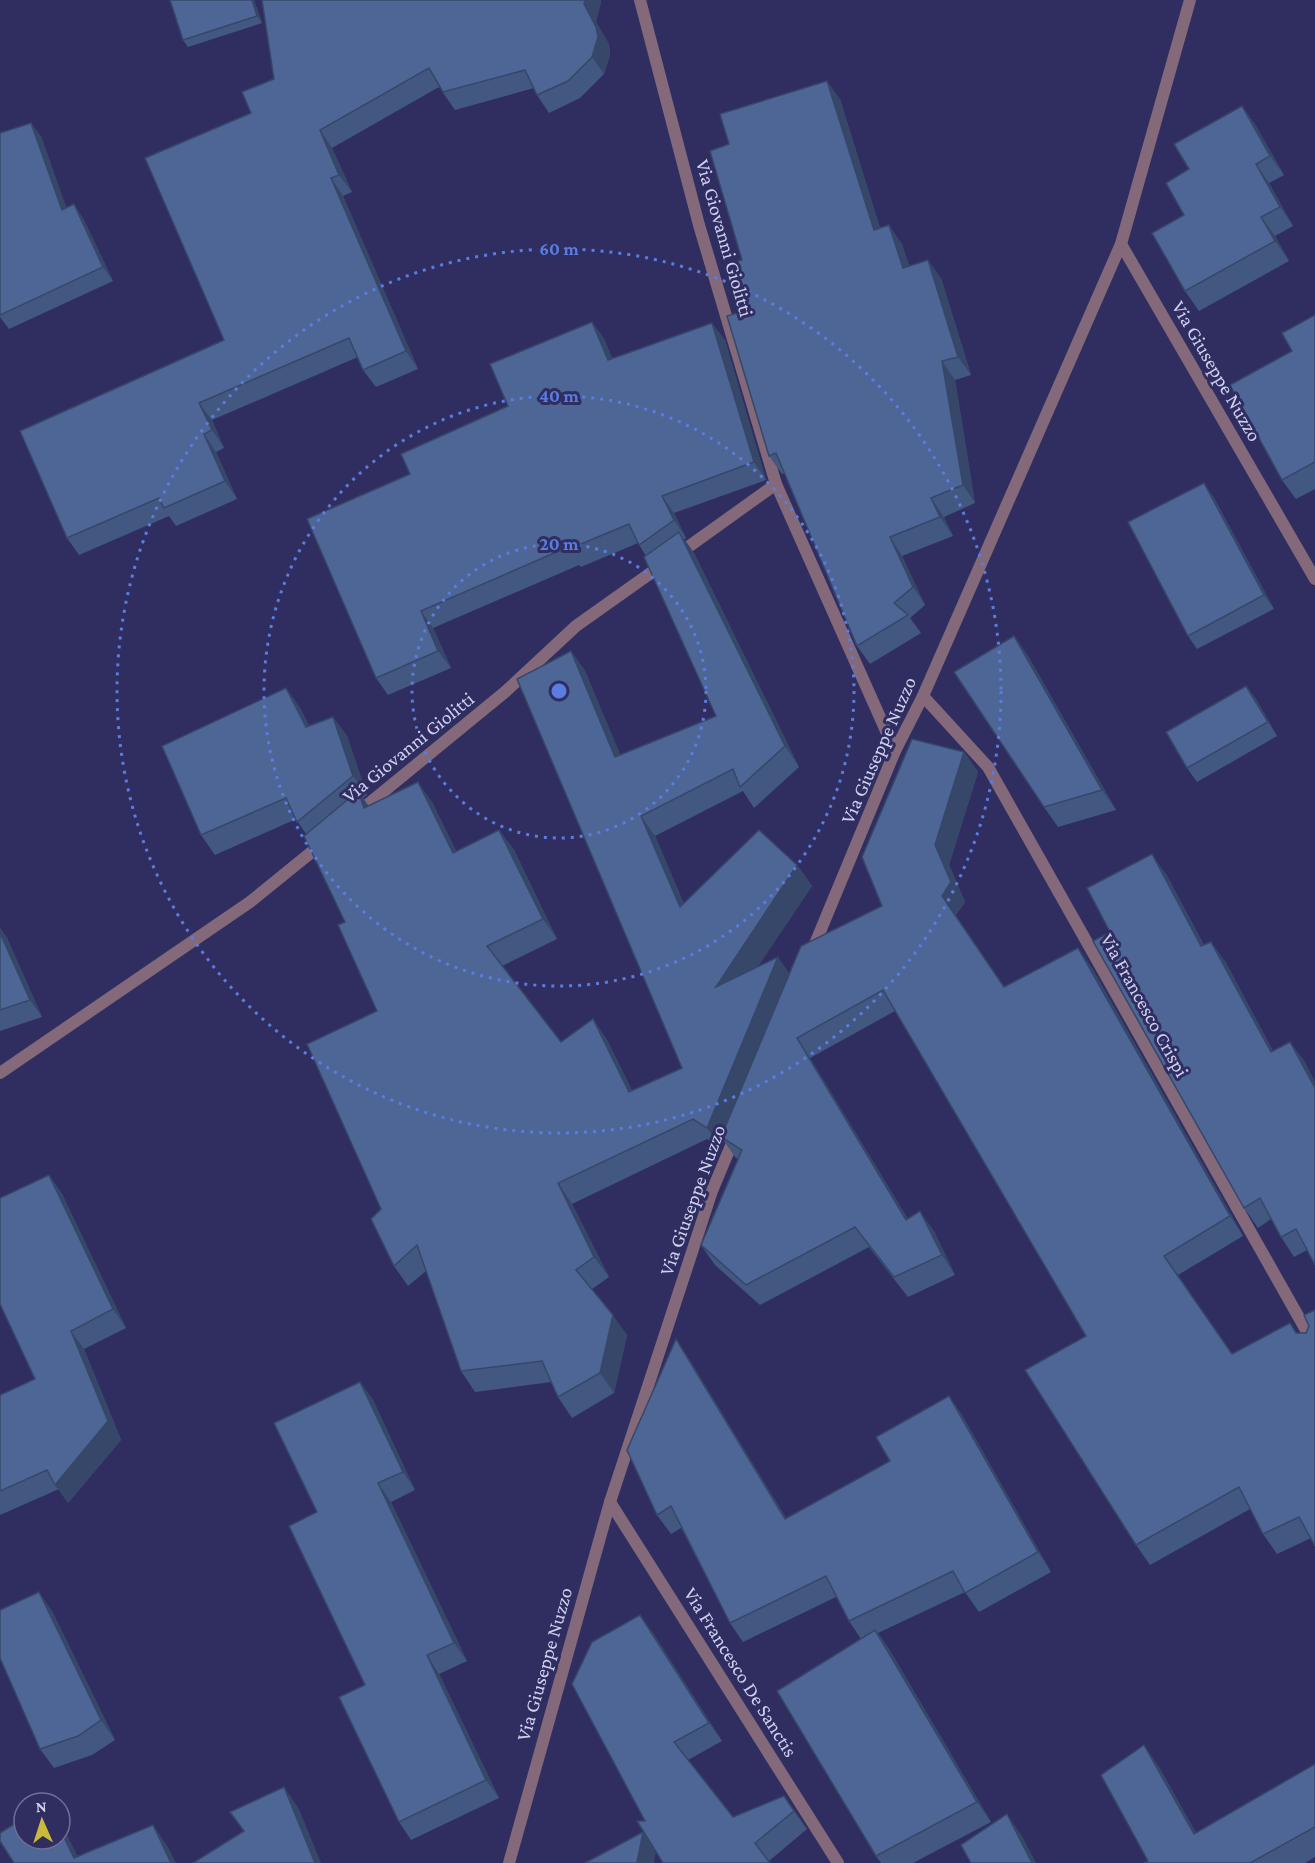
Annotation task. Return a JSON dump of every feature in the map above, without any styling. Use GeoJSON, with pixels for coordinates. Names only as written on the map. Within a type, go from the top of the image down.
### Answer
{"type":"FeatureCollection","features":[{"type":"Feature","properties":{"kind":"street","name":"Via Giovanni Giolitti"},"geometry":{"type":"LineString","coordinates":[[640,0],[699,225],[776,484],[895,751]]}},
{"type":"Feature","properties":{"kind":"street","name":"Via Giuseppe Nuzzo"},"geometry":{"type":"LineString","coordinates":[[808,960],[895,751],[923,696],[1121,244],[1190,0]]}},
{"type":"Feature","properties":{"kind":"street","name":"Via Giuseppe Nuzzo"},"geometry":{"type":"LineString","coordinates":[[1121,244],[1315,579]]}},
{"type":"Feature","properties":{"kind":"street","name":"Via Giovanni Giolitti"},"geometry":{"type":"LineString","coordinates":[[0,1073],[250,902],[505,692],[576,626],[776,484]]}},
{"type":"Feature","properties":{"kind":"street","name":"Via Francesco Crispi"},"geometry":{"type":"LineString","coordinates":[[923,696],[988,767],[1315,1346]]}},
{"type":"Feature","properties":{"kind":"street","name":"Via Giuseppe Nuzzo"},"geometry":{"type":"LineString","coordinates":[[508,1863],[610,1502],[712,1191],[740,1125]]}},
{"type":"Feature","properties":{"kind":"street","name":"Via Francesco De Sanctis"},"geometry":{"type":"LineString","coordinates":[[610,1502],[838,1863]]}},
{"type":"Feature","properties":{"kind":"building"},"geometry":{"type":"Polygon","coordinates":[[[170,0],[252,0],[257,16],[183,40],[170,0]]]}},
{"type":"Feature","properties":{"kind":"building"},"geometry":{"type":"Polygon","coordinates":[[[262,0],[585,0],[584,4],[596,27],[598,37],[592,57],[568,81],[537,95],[525,70],[443,92],[429,68],[320,130],[339,175],[331,178],[406,351],[363,370],[349,338],[199,403],[212,430],[204,434],[225,481],[164,508],[159,498],[67,538],[20,431],[224,340],[145,158],[251,113],[242,92],[274,79],[262,0]]]}},
{"type":"Feature","properties":{"kind":"building"},"geometry":{"type":"Polygon","coordinates":[[[827,81],[874,230],[889,225],[903,268],[928,260],[958,357],[942,361],[963,485],[931,498],[940,517],[890,537],[913,587],[894,603],[908,615],[857,646],[776,453],[769,456],[727,316],[741,312],[726,265],[742,260],[710,151],[729,144],[720,114],[827,81]]]}},
{"type":"Feature","properties":{"kind":"building"},"geometry":{"type":"Polygon","coordinates":[[[1242,106],[1270,156],[1256,164],[1280,207],[1261,217],[1275,241],[1185,291],[1152,233],[1184,215],[1166,183],[1189,169],[1174,144],[1242,106]]]}},
{"type":"Feature","properties":{"kind":"building"},"geometry":{"type":"Polygon","coordinates":[[[31,123],[62,210],[74,204],[103,267],[0,315],[0,133],[31,123]]]}},
{"type":"Feature","properties":{"kind":"building"},"geometry":{"type":"Polygon","coordinates":[[[1315,315],[1315,462],[1282,480],[1230,385],[1292,351],[1282,333],[1315,315]]]}},
{"type":"Feature","properties":{"kind":"building"},"geometry":{"type":"Polygon","coordinates":[[[592,322],[608,360],[712,323],[754,462],[662,496],[674,520],[639,545],[629,524],[569,549],[568,547],[421,611],[438,651],[376,678],[307,519],[410,474],[401,454],[508,406],[490,364],[592,322]]]}},
{"type":"Feature","properties":{"kind":"building"},"geometry":{"type":"Polygon","coordinates":[[[1204,483],[1264,595],[1188,636],[1128,522],[1204,483]]]}},
{"type":"Feature","properties":{"kind":"building"},"geometry":{"type":"Polygon","coordinates":[[[679,532],[785,746],[740,787],[733,769],[641,816],[680,907],[759,830],[797,865],[716,987],[778,957],[707,1128],[693,1119],[558,1183],[594,1257],[576,1270],[613,1315],[600,1373],[558,1397],[542,1361],[461,1371],[417,1245],[394,1266],[371,1219],[381,1209],[307,1044],[377,1011],[338,925],[345,922],[304,836],[358,791],[364,808],[418,782],[453,853],[499,830],[543,919],[487,946],[561,1042],[593,1019],[629,1092],[682,1068],[517,679],[571,651],[615,757],[716,716],[644,557],[679,532]]]}},
{"type":"Feature","properties":{"kind":"building"},"geometry":{"type":"Polygon","coordinates":[[[1014,636],[1102,790],[1044,807],[954,672],[1014,636]]]}},
{"type":"Feature","properties":{"kind":"building"},"geometry":{"type":"Polygon","coordinates":[[[1246,686],[1268,722],[1187,768],[1166,732],[1246,686]]]}},
{"type":"Feature","properties":{"kind":"building"},"geometry":{"type":"Polygon","coordinates":[[[286,688],[306,727],[333,717],[353,776],[297,822],[286,798],[201,835],[162,746],[286,688]]]}},
{"type":"Feature","properties":{"kind":"building"},"geometry":{"type":"Polygon","coordinates":[[[912,739],[964,752],[935,845],[951,882],[942,896],[1004,987],[1078,948],[1230,1216],[1164,1256],[1232,1354],[1290,1323],[1296,1333],[1306,1333],[1309,1326],[1304,1315],[1315,1310],[1315,1546],[1299,1517],[1263,1534],[1239,1487],[1136,1545],[1025,1370],[1086,1336],[883,990],[797,1038],[906,1220],[920,1211],[942,1255],[894,1277],[855,1227],[746,1285],[701,1245],[742,1150],[721,1137],[801,946],[882,906],[862,857],[912,739]]]}},
{"type":"Feature","properties":{"kind":"building"},"geometry":{"type":"Polygon","coordinates":[[[1152,854],[1201,946],[1211,942],[1271,1052],[1290,1042],[1315,1088],[1315,1265],[1296,1229],[1281,1237],[1260,1198],[1244,1208],[1093,941],[1110,932],[1087,888],[1152,854]]]}},
{"type":"Feature","properties":{"kind":"building"},"geometry":{"type":"Polygon","coordinates":[[[0,933],[30,1000],[0,1010],[0,933]]]}},
{"type":"Feature","properties":{"kind":"building"},"geometry":{"type":"Polygon","coordinates":[[[49,1175],[113,1309],[71,1331],[108,1421],[55,1485],[47,1470],[0,1491],[0,1395],[35,1379],[0,1304],[0,1198],[49,1175]]]}},
{"type":"Feature","properties":{"kind":"building"},"geometry":{"type":"Polygon","coordinates":[[[676,1339],[785,1519],[890,1461],[876,1437],[949,1396],[1038,1552],[965,1593],[953,1571],[849,1621],[826,1576],[730,1623],[671,1506],[657,1515],[627,1450],[676,1339]]]}},
{"type":"Feature","properties":{"kind":"building"},"geometry":{"type":"Polygon","coordinates":[[[360,1382],[403,1472],[378,1483],[454,1643],[427,1655],[486,1780],[399,1822],[339,1697],[365,1685],[289,1526],[317,1512],[274,1423],[360,1382]]]}},
{"type":"Feature","properties":{"kind":"building"},"geometry":{"type":"Polygon","coordinates":[[[39,1592],[101,1720],[78,1736],[40,1749],[0,1658],[0,1610],[39,1592]]]}},
{"type":"Feature","properties":{"kind":"building"},"geometry":{"type":"Polygon","coordinates":[[[640,1615],[709,1723],[674,1742],[733,1817],[784,1796],[794,1811],[755,1843],[770,1863],[663,1863],[637,1821],[645,1821],[572,1684],[592,1642],[640,1615]]]}},
{"type":"Feature","properties":{"kind":"building"},"geometry":{"type":"Polygon","coordinates":[[[875,1630],[977,1802],[876,1856],[777,1691],[875,1630]]]}},
{"type":"Feature","properties":{"kind":"building"},"geometry":{"type":"Polygon","coordinates":[[[1144,1745],[1194,1834],[1315,1764],[1315,1827],[1250,1863],[1144,1863],[1148,1861],[1101,1775],[1144,1745]]]}},
{"type":"Feature","properties":{"kind":"building"},"geometry":{"type":"Polygon","coordinates":[[[284,1787],[315,1863],[193,1863],[244,1831],[230,1812],[284,1787]]]}},
{"type":"Feature","properties":{"kind":"building"},"geometry":{"type":"Polygon","coordinates":[[[1007,1814],[1032,1863],[971,1863],[961,1845],[1007,1814]]]}},
{"type":"Feature","properties":{"kind":"building"},"geometry":{"type":"Polygon","coordinates":[[[153,1825],[171,1863],[14,1863],[0,1841],[0,1833],[12,1826],[12,1851],[71,1851],[74,1858],[153,1825]]]}},
{"type":"Feature","properties":{"kind":"building"},"geometry":{"type":"Polygon","coordinates":[[[643,1832],[637,1863],[585,1863],[643,1832]]]}}]}
